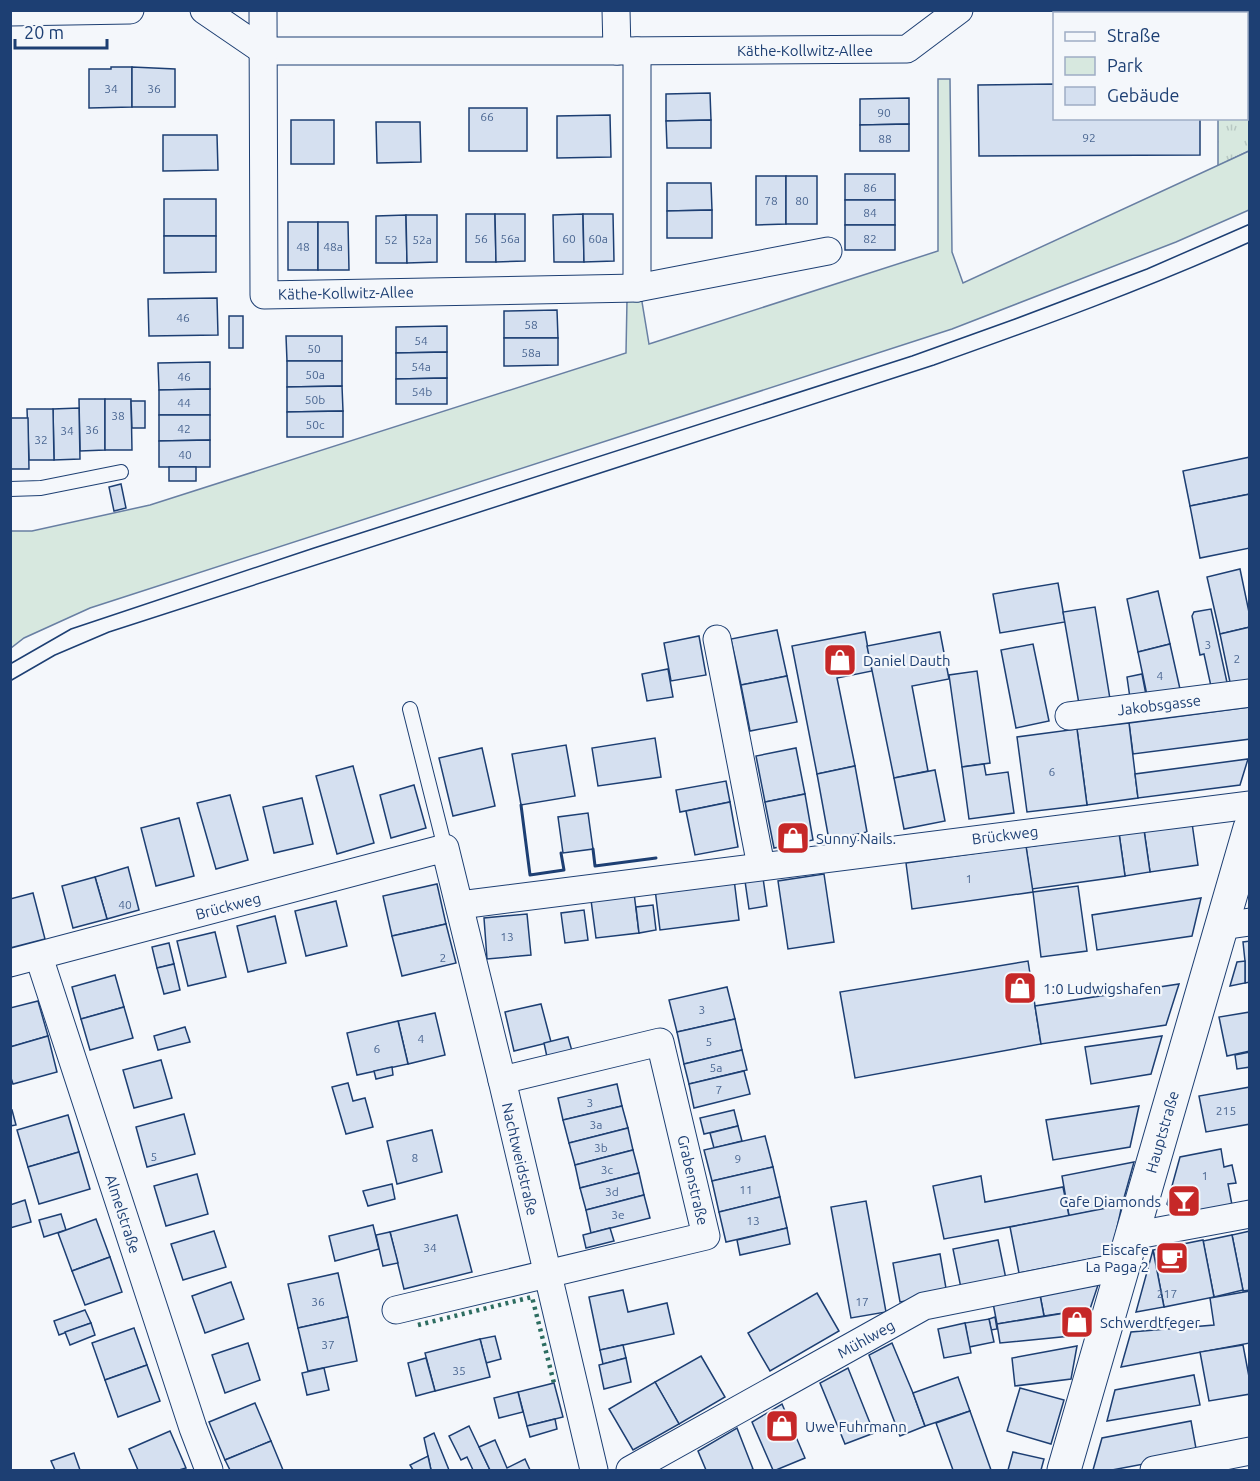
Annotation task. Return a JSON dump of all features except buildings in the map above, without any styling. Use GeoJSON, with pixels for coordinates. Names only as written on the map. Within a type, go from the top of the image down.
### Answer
{"type":"FeatureCollection","features":[{"type":"Feature","properties":{"kind":"main road","name":"Hauptstraße"},"geometry":{"type":"LineString","coordinates":[[1064,1470],[1128,1251],[1236,923],[1250,828]]}},
{"type":"Feature","properties":{"kind":"street"},"geometry":{"type":"LineString","coordinates":[[10,12],[130,10]]}},
{"type":"Feature","properties":{"kind":"street"},"geometry":{"type":"LineString","coordinates":[[204,10],[264,51]]}},
{"type":"Feature","properties":{"kind":"street"},"geometry":{"type":"LineString","coordinates":[[263,10],[264,51]]}},
{"type":"Feature","properties":{"kind":"street"},"geometry":{"type":"LineString","coordinates":[[616,10],[627,51],[636,288]]}},
{"type":"Feature","properties":{"kind":"street","name":"Käthe-Kollwitz-Allee"},"geometry":{"type":"LineString","coordinates":[[828,251],[636,288],[264,295],[264,51],[907,49],[959,10]]}},
{"type":"Feature","properties":{"kind":"street"},"geometry":{"type":"LineString","coordinates":[[717,639],[761,866]]}},
{"type":"Feature","properties":{"kind":"street","name":"Jakobsgasse"},"geometry":{"type":"LineString","coordinates":[[1069,717],[1250,693]]}},
{"type":"Feature","properties":{"kind":"street","name":"Brückweg"},"geometry":{"type":"LineString","coordinates":[[460,905],[1250,805]]}},
{"type":"Feature","properties":{"kind":"street","name":"Brückweg"},"geometry":{"type":"LineString","coordinates":[[10,963],[445,848]]}},
{"type":"Feature","properties":{"kind":"street","name":"Nachtweidstraße"},"geometry":{"type":"LineString","coordinates":[[445,848],[594,1470]]}},
{"type":"Feature","properties":{"kind":"street","name":"Almelstraße"},"geometry":{"type":"LineString","coordinates":[[39,957],[193,1428],[210,1470]]}},
{"type":"Feature","properties":{"kind":"street","name":"Grabenstraße"},"geometry":{"type":"LineString","coordinates":[[396,1310],[706,1236],[660,1042],[502,1080]]}},
{"type":"Feature","properties":{"kind":"street","name":"Mühlweg"},"geometry":{"type":"LineString","coordinates":[[630,1470],[924,1306],[1128,1251],[1250,1214]]}},
{"type":"Feature","properties":{"kind":"street"},"geometry":{"type":"LineString","coordinates":[[1154,1470],[1250,1451]]}},
{"type":"Feature","properties":{"kind":"lane"},"geometry":{"type":"LineString","coordinates":[[10,489],[41,488],[121,472]]}},
{"type":"Feature","properties":{"kind":"lane"},"geometry":{"type":"LineString","coordinates":[[410,709],[445,848]]}},
{"type":"Feature","properties":{"kind":"green space"},"geometry":{"type":"Polygon","coordinates":[[[1249,76],[1249,151],[1218,166],[1218,120],[1248,120],[1249,76]]]}},
{"type":"Feature","properties":{"kind":"green space"},"geometry":{"type":"Polygon","coordinates":[[[938,79],[950,79],[952,252],[963,283],[1249,151],[1249,210],[1176,242],[952,329],[90,608],[24,638],[11,648],[10,531],[32,531],[150,505],[626,353],[627,300],[641,296],[649,344],[938,251],[938,79]]]}},
{"type":"Feature","properties":{"kind":"tram line"},"geometry":{"type":"LineString","coordinates":[[10,664],[71,629],[314,548],[912,356],[1147,269],[1250,224]]}},
{"type":"Feature","properties":{"kind":"tram line"},"geometry":{"type":"LineString","coordinates":[[10,681],[55,655],[109,632],[934,365],[1133,292],[1250,242]]}},
{"type":"Feature","properties":{"kind":"hedge"},"geometry":{"type":"LineString","coordinates":[[418,1325],[532,1297],[554,1383]]}},
{"type":"Feature","properties":{"kind":"wall"},"geometry":{"type":"LineString","coordinates":[[521,805],[530,875],[564,870],[561,853]]}},
{"type":"Feature","properties":{"kind":"wall"},"geometry":{"type":"LineString","coordinates":[[593,849],[595,866],[656,858]]}},
{"type":"Feature","properties":{"kind":"place","name":"Daniel Dauth"},"geometry":{"type":"Point","coordinates":[840,660]}},
{"type":"Feature","properties":{"kind":"place","name":"Sunny Nails."},"geometry":{"type":"Point","coordinates":[793,838]}},
{"type":"Feature","properties":{"kind":"place","name":"1:0 Ludwigshafen"},"geometry":{"type":"Point","coordinates":[1020,988]}},
{"type":"Feature","properties":{"kind":"place","name":"Cafe Diamonds"},"geometry":{"type":"Point","coordinates":[1184,1201]}},
{"type":"Feature","properties":{"kind":"place","name":"Eiscafe La Paga 2"},"geometry":{"type":"Point","coordinates":[1172,1258]}},
{"type":"Feature","properties":{"kind":"place","name":"Schwerdtfeger"},"geometry":{"type":"Point","coordinates":[1077,1322]}},
{"type":"Feature","properties":{"kind":"place","name":"Uwe Fuhrmann"},"geometry":{"type":"Point","coordinates":[782,1426]}}]}
